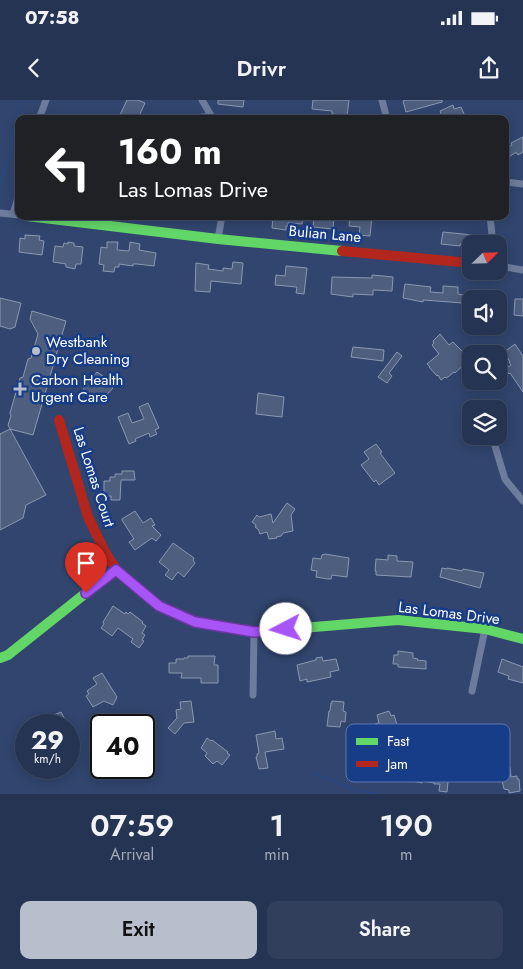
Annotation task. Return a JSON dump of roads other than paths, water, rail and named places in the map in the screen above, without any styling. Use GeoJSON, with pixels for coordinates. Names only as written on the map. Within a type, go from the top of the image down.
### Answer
{"type":"FeatureCollection","features":[{"type":"Feature","properties":{"kind":"street"},"geometry":{"type":"LineString","coordinates":[[40,115],[46,100]]}},
{"type":"Feature","properties":{"kind":"street"},"geometry":{"type":"LineString","coordinates":[[202,100],[211,115]]}},
{"type":"Feature","properties":{"kind":"street"},"geometry":{"type":"LineString","coordinates":[[382,100],[386,115]]}},
{"type":"Feature","properties":{"kind":"street"},"geometry":{"type":"LineString","coordinates":[[509,182],[523,184]]}},
{"type":"Feature","properties":{"kind":"street"},"geometry":{"type":"LineString","coordinates":[[0,213],[15,215]]}},
{"type":"Feature","properties":{"kind":"street","name":"Bulian Lane"},"geometry":{"type":"LineString","coordinates":[[61,220],[218,239],[462,262]]}},
{"type":"Feature","properties":{"kind":"street"},"geometry":{"type":"LineString","coordinates":[[218,239],[221,220]]}},
{"type":"Feature","properties":{"kind":"street"},"geometry":{"type":"LineString","coordinates":[[490,220],[491,235]]}},
{"type":"Feature","properties":{"kind":"street"},"geometry":{"type":"LineString","coordinates":[[508,268],[523,270]]}},
{"type":"Feature","properties":{"kind":"street","name":"Las Lomas Court"},"geometry":{"type":"LineString","coordinates":[[59,420],[88,517],[104,552],[116,570]]}},
{"type":"Feature","properties":{"kind":"street"},"geometry":{"type":"LineString","coordinates":[[495,445],[505,479],[523,501]]}},
{"type":"Feature","properties":{"kind":"street"},"geometry":{"type":"LineString","coordinates":[[0,658],[8,655],[116,570]]}},
{"type":"Feature","properties":{"kind":"street","name":"Las Lomas Drive"},"geometry":{"type":"LineString","coordinates":[[116,570],[159,606],[195,622],[254,632],[398,620],[485,629],[523,639]]}},
{"type":"Feature","properties":{"kind":"street"},"geometry":{"type":"LineString","coordinates":[[472,691],[485,629]]}},
{"type":"Feature","properties":{"kind":"street"},"geometry":{"type":"LineString","coordinates":[[254,632],[254,695]]}},
{"type":"Feature","properties":{"kind":"waterway"},"geometry":{"type":"LineString","coordinates":[[18,115],[22,100]]}},
{"type":"Feature","properties":{"kind":"waterway"},"geometry":{"type":"LineString","coordinates":[[0,185],[15,127]]}},
{"type":"Feature","properties":{"kind":"waterway"},"geometry":{"type":"LineString","coordinates":[[314,773],[352,789],[378,794]]}},
{"type":"Feature","properties":{"kind":"place","name":"Westbank Dry Cleaning"},"geometry":{"type":"Point","coordinates":[36,351]}},
{"type":"Feature","properties":{"kind":"place","name":"Carbon Health Urgent Care"},"geometry":{"type":"Point","coordinates":[20,389]}}]}
